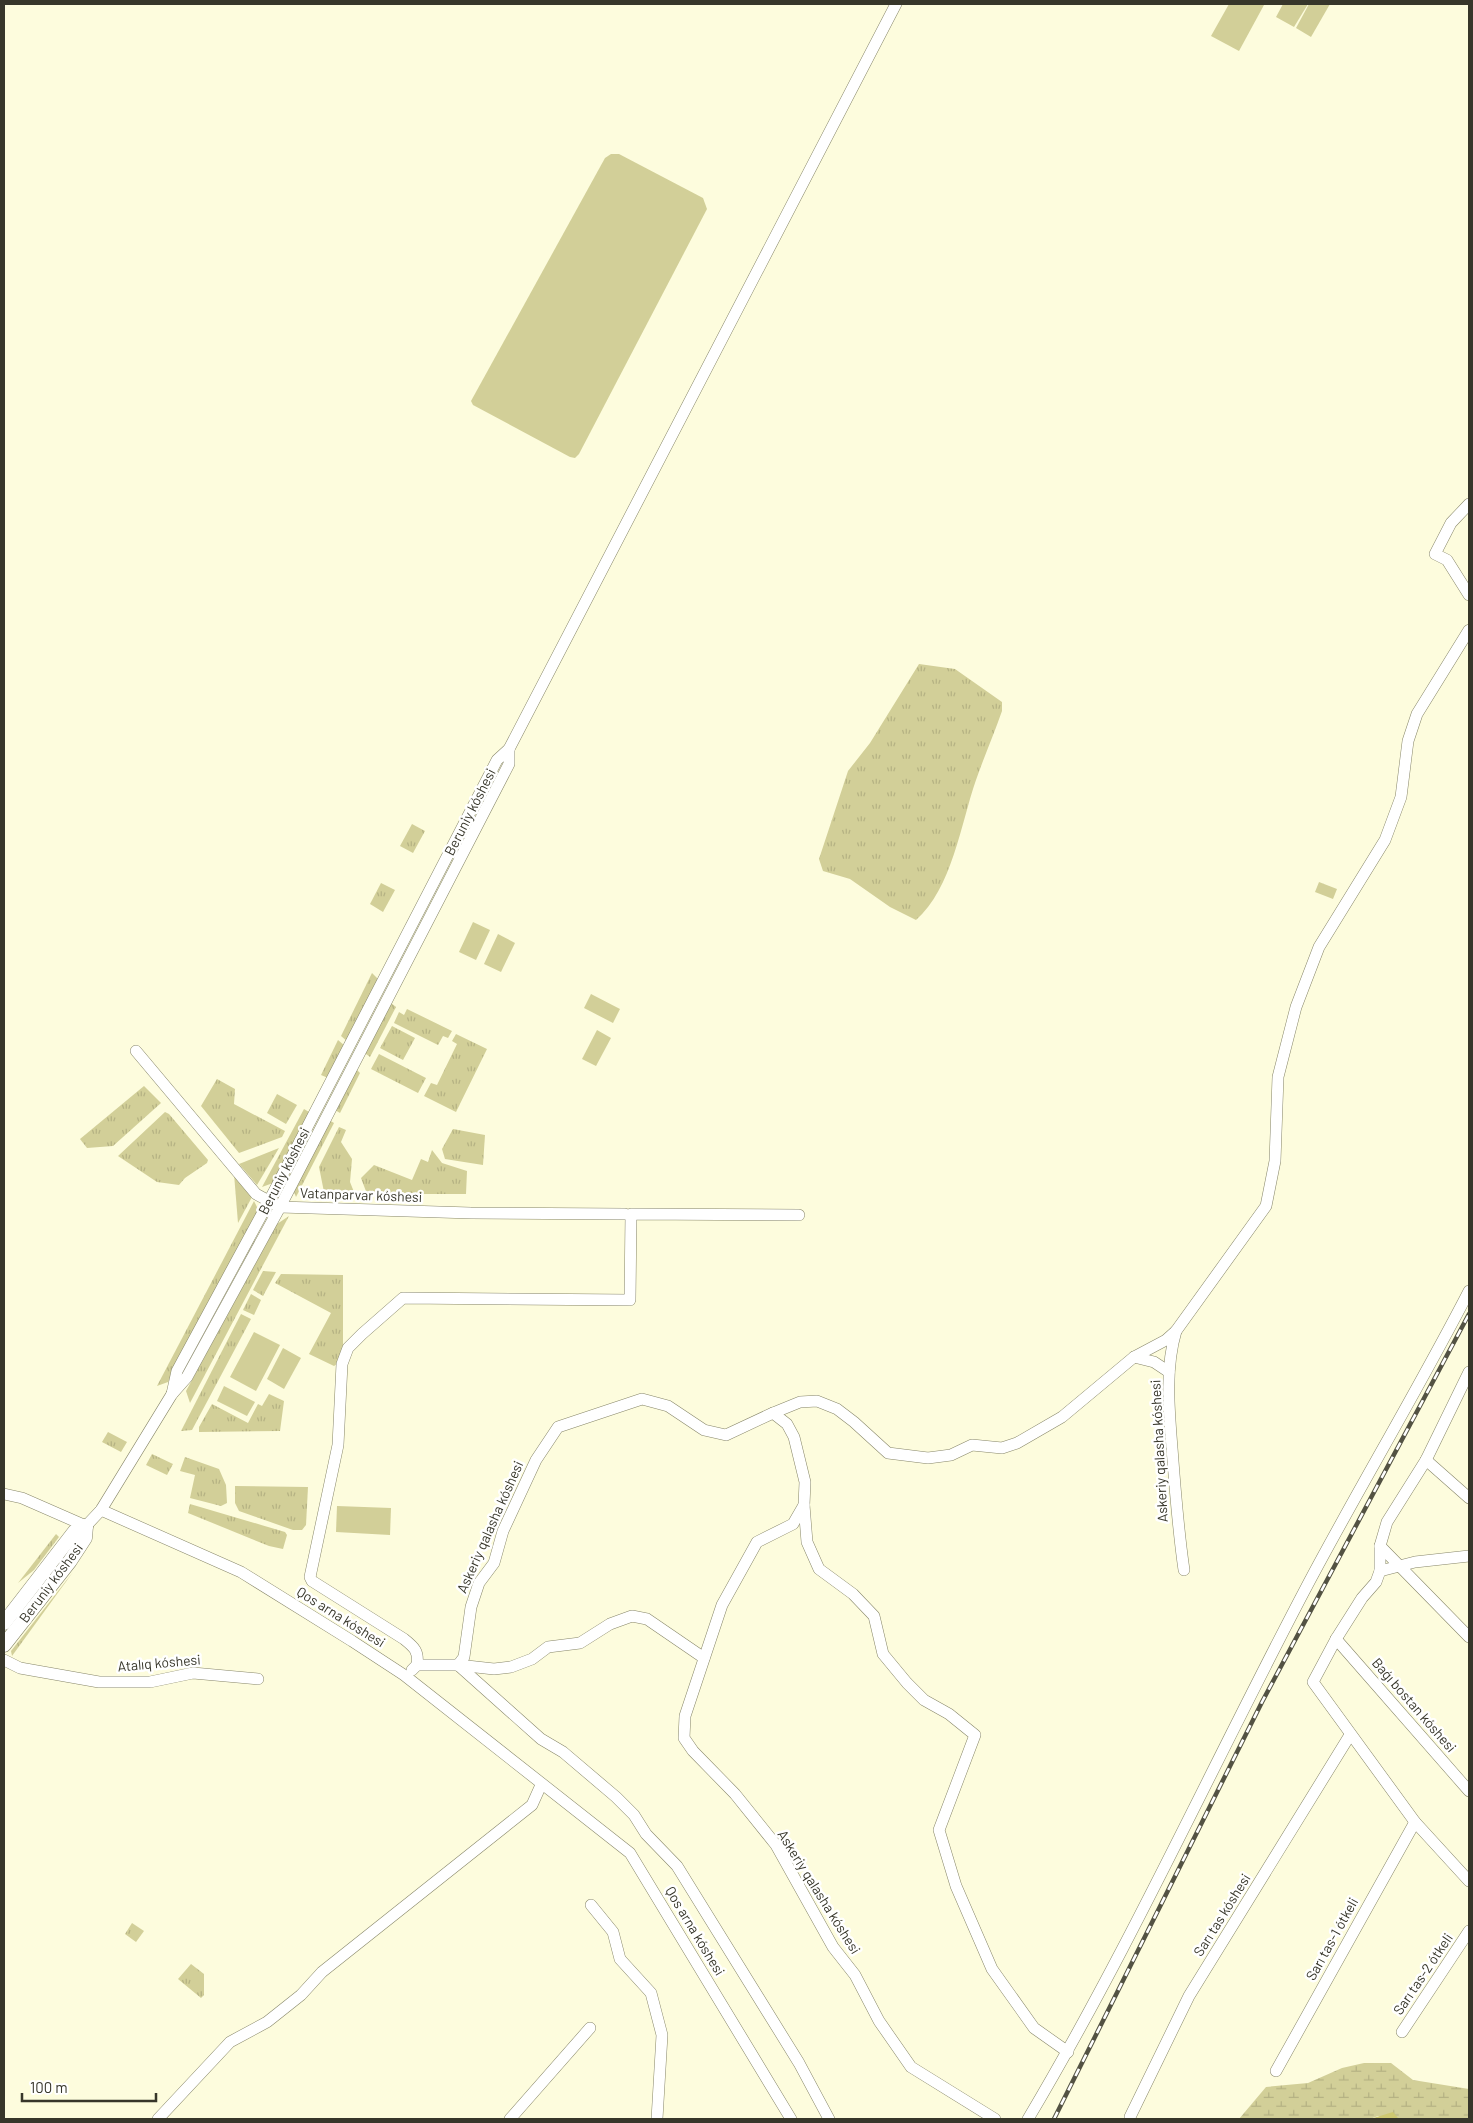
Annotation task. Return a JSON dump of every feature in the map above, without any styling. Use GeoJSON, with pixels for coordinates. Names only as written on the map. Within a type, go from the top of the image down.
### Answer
{"type":"FeatureCollection","features":[{"type":"Feature","properties":{"kind":"street"},"geometry":{"type":"LineString","coordinates":[[509,749],[896,4]]}},
{"type":"Feature","properties":{"kind":"street"},"geometry":{"type":"LineString","coordinates":[[1469,504],[1451,523],[1435,554],[1447,560],[1469,595]]}},
{"type":"Feature","properties":{"kind":"street","name":"Askeriy qalasha kóshesi"},"geometry":{"type":"LineString","coordinates":[[458,1665],[464,1657],[471,1607],[479,1583],[494,1563],[503,1531],[536,1460],[558,1427],[642,1399],[668,1406],[704,1430],[726,1435],[800,1402],[817,1402],[837,1409],[888,1453],[928,1458],[951,1455],[972,1445],[1002,1448],[1017,1444],[1062,1417],[1134,1357],[1166,1340],[1176,1331],[1266,1206],[1275,1161],[1278,1077],[1296,1007],[1319,947],[1385,840],[1401,797],[1408,740],[1417,714],[1469,630]]}},
{"type":"Feature","properties":{"kind":"street","name":"Beruniy kóshesi"},"geometry":{"type":"LineString","coordinates":[[172,1394],[177,1371],[269,1201],[497,760],[509,749]]}},
{"type":"Feature","properties":{"kind":"street","name":"Beruniy kóshesi"},"geometry":{"type":"LineString","coordinates":[[172,1394],[187,1376],[280,1207],[509,764],[509,749]]}},
{"type":"Feature","properties":{"kind":"street"},"geometry":{"type":"LineString","coordinates":[[432,886],[443,891]]}},
{"type":"Feature","properties":{"kind":"street","name":"Vatanparvar kóshesi"},"geometry":{"type":"LineString","coordinates":[[136,1051],[256,1194],[280,1207],[471,1213],[799,1215]]}},
{"type":"Feature","properties":{"kind":"street"},"geometry":{"type":"LineString","coordinates":[[417,1664],[416,1648],[312,1581],[310,1577],[338,1445],[342,1364],[348,1348],[380,1316],[404,1298],[630,1300],[628,1214]]}},
{"type":"Feature","properties":{"kind":"street"},"geometry":{"type":"LineString","coordinates":[[1028,2119],[1068,2052],[1205,1790],[1308,1584],[1469,1291]]}},
{"type":"Feature","properties":{"kind":"street","name":"Askeriy qalasha kóshesi"},"geometry":{"type":"LineString","coordinates":[[1176,1331],[1170,1350],[1170,1419],[1176,1516],[1184,1570]]}},
{"type":"Feature","properties":{"kind":"street"},"geometry":{"type":"LineString","coordinates":[[1134,1357],[1154,1362],[1170,1372]]}},
{"type":"Feature","properties":{"kind":"street"},"geometry":{"type":"LineString","coordinates":[[1469,1372],[1426,1460],[1387,1522],[1380,1546],[1380,1571],[1376,1582],[1362,1598],[1336,1639],[1313,1682],[1415,1822],[1469,1881]]}},
{"type":"Feature","properties":{"kind":"street"},"geometry":{"type":"LineString","coordinates":[[4,1494],[22,1498],[86,1526],[101,1510],[172,1394]]}},
{"type":"Feature","properties":{"kind":"street"},"geometry":{"type":"LineString","coordinates":[[773,1413],[787,1424],[794,1437],[805,1482],[804,1505],[807,1542],[819,1569],[853,1594],[874,1616],[883,1654],[907,1683],[924,1700],[949,1714],[975,1735],[939,1830],[956,1886],[992,1970],[1034,2028],[1068,2052]]}},
{"type":"Feature","properties":{"kind":"street"},"geometry":{"type":"LineString","coordinates":[[1426,1460],[1469,1498]]}},
{"type":"Feature","properties":{"kind":"street","name":"Askeriy qalasha kóshesi"},"geometry":{"type":"LineString","coordinates":[[804,1505],[793,1524],[757,1542],[722,1605],[685,1716],[684,1738],[693,1751],[735,1794],[776,1845],[833,1947],[855,1975],[878,2020],[911,2067],[995,2119]]}},
{"type":"Feature","properties":{"kind":"street","name":"Qos arna kóshesi"},"geometry":{"type":"LineString","coordinates":[[101,1510],[241,1572],[404,1675],[630,1853],[791,2119]]}},
{"type":"Feature","properties":{"kind":"street","name":"Beruniy kóshesi"},"geometry":{"type":"LineString","coordinates":[[4,1623],[76,1531],[86,1526]]}},
{"type":"Feature","properties":{"kind":"street","name":"Beruniy kóshesi"},"geometry":{"type":"LineString","coordinates":[[4,1645],[70,1561],[85,1538],[86,1526]]}},
{"type":"Feature","properties":{"kind":"street"},"geometry":{"type":"LineString","coordinates":[[1380,1546],[1469,1637]]}},
{"type":"Feature","properties":{"kind":"street"},"geometry":{"type":"LineString","coordinates":[[1380,1571],[1398,1566],[1469,1556]]}},
{"type":"Feature","properties":{"kind":"street"},"geometry":{"type":"LineString","coordinates":[[404,1675],[417,1664],[458,1665],[494,1669],[511,1667],[532,1659],[548,1647],[580,1643],[610,1624],[632,1616],[647,1619],[704,1658]]}},
{"type":"Feature","properties":{"kind":"street","name":"Baǵı bostan kóshesi"},"geometry":{"type":"LineString","coordinates":[[1336,1639],[1469,1791]]}},
{"type":"Feature","properties":{"kind":"street","name":"Atalıq kóshesi"},"geometry":{"type":"LineString","coordinates":[[4,1660],[20,1668],[99,1682],[150,1682],[194,1673],[258,1679]]}},
{"type":"Feature","properties":{"kind":"street"},"geometry":{"type":"LineString","coordinates":[[458,1665],[540,1739],[563,1752],[616,1797],[634,1815],[646,1834],[677,1866],[799,2063],[829,2119]]}},
{"type":"Feature","properties":{"kind":"street","name":"Sarı tas kóshesi"},"geometry":{"type":"LineString","coordinates":[[1130,2116],[1189,1996],[1350,1735]]}},
{"type":"Feature","properties":{"kind":"street"},"geometry":{"type":"LineString","coordinates":[[158,2119],[230,2042],[267,2022],[301,1994],[322,1972],[532,1805],[542,1785]]}},
{"type":"Feature","properties":{"kind":"street","name":"Sarı tas-1 ótkeli"},"geometry":{"type":"LineString","coordinates":[[1276,2070],[1415,1822]]}},
{"type":"Feature","properties":{"kind":"street"},"geometry":{"type":"LineString","coordinates":[[591,1905],[613,1932],[620,1959],[651,1994],[662,2035],[657,2119]]}},
{"type":"Feature","properties":{"kind":"street","name":"Sarı tas-2 ótkeli"},"geometry":{"type":"LineString","coordinates":[[1402,2032],[1469,1931]]}},
{"type":"Feature","properties":{"kind":"street"},"geometry":{"type":"LineString","coordinates":[[510,2119],[590,2028]]}},
{"type":"Feature","properties":{"kind":"green space"},"geometry":{"type":"Polygon","coordinates":[[[1229,4],[1264,5],[1239,51],[1211,36],[1229,4]]]}},
{"type":"Feature","properties":{"kind":"green space"},"geometry":{"type":"Polygon","coordinates":[[[1283,4],[1308,4],[1294,27],[1276,17],[1283,4]]]}},
{"type":"Feature","properties":{"kind":"green space"},"geometry":{"type":"Polygon","coordinates":[[[1309,4],[1330,4],[1311,37],[1296,28],[1309,4]]]}},
{"type":"Feature","properties":{"kind":"green space"},"geometry":{"type":"Polygon","coordinates":[[[611,154],[619,154],[703,198],[707,209],[579,454],[575,458],[473,405],[471,401],[605,158],[611,154]]]}},
{"type":"Feature","properties":{"kind":"green space"},"geometry":{"type":"Polygon","coordinates":[[[919,664],[955,669],[1002,702],[1002,711],[976,780],[947,873],[928,907],[916,920],[890,907],[850,879],[823,871],[819,859],[848,771],[870,743],[919,664]]]}},
{"type":"Feature","properties":{"kind":"green space"},"geometry":{"type":"Polygon","coordinates":[[[412,824],[425,831],[413,853],[400,846],[412,824]]]}},
{"type":"Feature","properties":{"kind":"green space"},"geometry":{"type":"Polygon","coordinates":[[[1319,882],[1337,889],[1333,899],[1315,892],[1319,882]]]}},
{"type":"Feature","properties":{"kind":"green space"},"geometry":{"type":"Polygon","coordinates":[[[381,883],[395,890],[383,912],[370,904],[381,883]]]}},
{"type":"Feature","properties":{"kind":"green space"},"geometry":{"type":"Polygon","coordinates":[[[473,922],[490,930],[476,960],[459,952],[473,922]]]}},
{"type":"Feature","properties":{"kind":"green space"},"geometry":{"type":"Polygon","coordinates":[[[498,934],[515,943],[501,972],[484,964],[498,934]]]}},
{"type":"Feature","properties":{"kind":"green space"},"geometry":{"type":"Polygon","coordinates":[[[372,973],[378,979],[348,1042],[341,1036],[372,973]]]}},
{"type":"Feature","properties":{"kind":"green space"},"geometry":{"type":"Polygon","coordinates":[[[591,994],[620,1009],[613,1023],[584,1008],[591,994]]]}},
{"type":"Feature","properties":{"kind":"green space"},"geometry":{"type":"Polygon","coordinates":[[[391,1003],[396,1007],[370,1057],[365,1053],[391,1003]]]}},
{"type":"Feature","properties":{"kind":"green space"},"geometry":{"type":"Polygon","coordinates":[[[407,1009],[452,1031],[448,1038],[443,1036],[438,1045],[394,1023],[399,1012],[404,1015],[407,1009]]]}},
{"type":"Feature","properties":{"kind":"green space"},"geometry":{"type":"Polygon","coordinates":[[[392,1026],[415,1038],[403,1060],[380,1048],[392,1026]]]}},
{"type":"Feature","properties":{"kind":"green space"},"geometry":{"type":"Polygon","coordinates":[[[597,1030],[611,1038],[596,1066],[582,1059],[597,1030]]]}},
{"type":"Feature","properties":{"kind":"green space"},"geometry":{"type":"Polygon","coordinates":[[[456,1034],[487,1049],[456,1112],[424,1096],[431,1083],[437,1085],[457,1044],[452,1041],[456,1034]]]}},
{"type":"Feature","properties":{"kind":"green space"},"geometry":{"type":"Polygon","coordinates":[[[338,1040],[345,1046],[328,1078],[321,1075],[338,1040]]]}},
{"type":"Feature","properties":{"kind":"green space"},"geometry":{"type":"Polygon","coordinates":[[[379,1054],[426,1078],[418,1093],[371,1069],[379,1054]]]}},
{"type":"Feature","properties":{"kind":"green space"},"geometry":{"type":"Polygon","coordinates":[[[356,1069],[360,1073],[340,1113],[335,1110],[356,1069]]]}},
{"type":"Feature","properties":{"kind":"green space"},"geometry":{"type":"Polygon","coordinates":[[[217,1079],[235,1089],[234,1104],[285,1131],[282,1137],[239,1153],[201,1106],[217,1079]]]}},
{"type":"Feature","properties":{"kind":"green space"},"geometry":{"type":"Polygon","coordinates":[[[144,1086],[161,1103],[113,1146],[87,1148],[80,1139],[144,1086]]]}},
{"type":"Feature","properties":{"kind":"green space"},"geometry":{"type":"Polygon","coordinates":[[[277,1094],[297,1105],[286,1124],[267,1113],[277,1094]]]}},
{"type":"Feature","properties":{"kind":"green space"},"geometry":{"type":"Polygon","coordinates":[[[304,1109],[309,1112],[273,1183],[262,1187],[304,1109]]]}},
{"type":"Feature","properties":{"kind":"green space"},"geometry":{"type":"Polygon","coordinates":[[[165,1112],[169,1114],[208,1160],[207,1163],[185,1178],[179,1185],[157,1182],[118,1156],[165,1112]]]}},
{"type":"Feature","properties":{"kind":"green space"},"geometry":{"type":"Polygon","coordinates":[[[329,1120],[334,1123],[296,1197],[294,1192],[329,1120]]]}},
{"type":"Feature","properties":{"kind":"green space"},"geometry":{"type":"Polygon","coordinates":[[[339,1127],[346,1130],[341,1142],[352,1159],[350,1182],[356,1197],[325,1197],[319,1167],[339,1127]]]}},
{"type":"Feature","properties":{"kind":"green space"},"geometry":{"type":"Polygon","coordinates":[[[453,1129],[485,1135],[483,1165],[445,1159],[442,1149],[453,1129]]]}},
{"type":"Feature","properties":{"kind":"green space"},"geometry":{"type":"Polygon","coordinates":[[[279,1148],[257,1185],[239,1164],[279,1148]]]}},
{"type":"Feature","properties":{"kind":"green space"},"geometry":{"type":"Polygon","coordinates":[[[432,1150],[442,1163],[467,1171],[466,1194],[367,1194],[361,1178],[374,1165],[412,1180],[421,1159],[428,1162],[432,1150]]]}},
{"type":"Feature","properties":{"kind":"green space"},"geometry":{"type":"Polygon","coordinates":[[[234,1174],[252,1197],[238,1223],[234,1174]]]}},
{"type":"Feature","properties":{"kind":"green space"},"geometry":{"type":"Polygon","coordinates":[[[254,1201],[257,1207],[256,1217],[168,1382],[157,1386],[254,1201]]]}},
{"type":"Feature","properties":{"kind":"green space"},"geometry":{"type":"Polygon","coordinates":[[[289,1216],[190,1403],[186,1391],[277,1224],[289,1216]]]}},
{"type":"Feature","properties":{"kind":"green space"},"geometry":{"type":"Polygon","coordinates":[[[263,1271],[276,1272],[263,1296],[253,1290],[263,1271]]]}},
{"type":"Feature","properties":{"kind":"green space"},"geometry":{"type":"Polygon","coordinates":[[[281,1274],[343,1275],[343,1360],[334,1366],[309,1354],[331,1313],[275,1283],[281,1274]]]}},
{"type":"Feature","properties":{"kind":"green space"},"geometry":{"type":"Polygon","coordinates":[[[251,1294],[261,1300],[254,1315],[243,1310],[251,1294]]]}},
{"type":"Feature","properties":{"kind":"green space"},"geometry":{"type":"Polygon","coordinates":[[[241,1314],[251,1319],[192,1430],[181,1431],[241,1314]]]}},
{"type":"Feature","properties":{"kind":"green space"},"geometry":{"type":"Polygon","coordinates":[[[254,1332],[280,1345],[256,1391],[230,1377],[254,1332]]]}},
{"type":"Feature","properties":{"kind":"green space"},"geometry":{"type":"Polygon","coordinates":[[[283,1348],[301,1358],[284,1389],[267,1379],[283,1348]]]}},
{"type":"Feature","properties":{"kind":"green space"},"geometry":{"type":"Polygon","coordinates":[[[224,1386],[255,1402],[247,1416],[217,1401],[224,1386]]]}},
{"type":"Feature","properties":{"kind":"green space"},"geometry":{"type":"Polygon","coordinates":[[[269,1394],[284,1401],[280,1431],[199,1432],[199,1427],[212,1404],[248,1423],[258,1404],[262,1406],[269,1394]]]}},
{"type":"Feature","properties":{"kind":"green space"},"geometry":{"type":"Polygon","coordinates":[[[108,1432],[127,1442],[121,1452],[102,1442],[108,1432]]]}},
{"type":"Feature","properties":{"kind":"green space"},"geometry":{"type":"Polygon","coordinates":[[[152,1454],[173,1464],[167,1475],[146,1465],[152,1454]]]}},
{"type":"Feature","properties":{"kind":"green space"},"geometry":{"type":"Polygon","coordinates":[[[185,1457],[219,1469],[226,1485],[227,1503],[221,1506],[190,1498],[195,1475],[180,1471],[185,1457]]]}},
{"type":"Feature","properties":{"kind":"green space"},"geometry":{"type":"Polygon","coordinates":[[[235,1486],[308,1487],[306,1525],[302,1530],[293,1530],[239,1511],[235,1503],[235,1486]]]}},
{"type":"Feature","properties":{"kind":"green space"},"geometry":{"type":"Polygon","coordinates":[[[190,1504],[285,1532],[287,1535],[283,1549],[269,1546],[188,1513],[190,1504]]]}},
{"type":"Feature","properties":{"kind":"green space"},"geometry":{"type":"Polygon","coordinates":[[[337,1506],[391,1508],[390,1535],[336,1532],[337,1506]]]}},
{"type":"Feature","properties":{"kind":"green space"},"geometry":{"type":"Polygon","coordinates":[[[56,1534],[59,1537],[34,1570],[18,1583],[56,1534]]]}},
{"type":"Feature","properties":{"kind":"green space"},"geometry":{"type":"Polygon","coordinates":[[[73,1572],[12,1656],[11,1651],[73,1572]]]}},
{"type":"Feature","properties":{"kind":"green space"},"geometry":{"type":"Polygon","coordinates":[[[132,1923],[144,1931],[136,1942],[125,1934],[132,1923]]]}},
{"type":"Feature","properties":{"kind":"green space"},"geometry":{"type":"Polygon","coordinates":[[[191,1964],[204,1974],[204,1995],[201,1998],[178,1979],[191,1964]]]}},
{"type":"Feature","properties":{"kind":"green space"},"geometry":{"type":"Polygon","coordinates":[[[1364,2063],[1391,2063],[1413,2080],[1469,2089],[1469,2118],[1398,2118],[1378,2116],[1370,2119],[1239,2119],[1266,2087],[1308,2083],[1342,2068],[1364,2063]]]}},
{"type":"Feature","properties":{"kind":"shaded area"},"geometry":{"type":"Polygon","coordinates":[[[1393,2112],[1398,2118],[1469,2119],[1370,2119],[1393,2112]]]}},
{"type":"Feature","properties":{"kind":"railway"},"geometry":{"type":"LineString","coordinates":[[1054,2119],[1262,1702],[1469,1314]]}}]}
